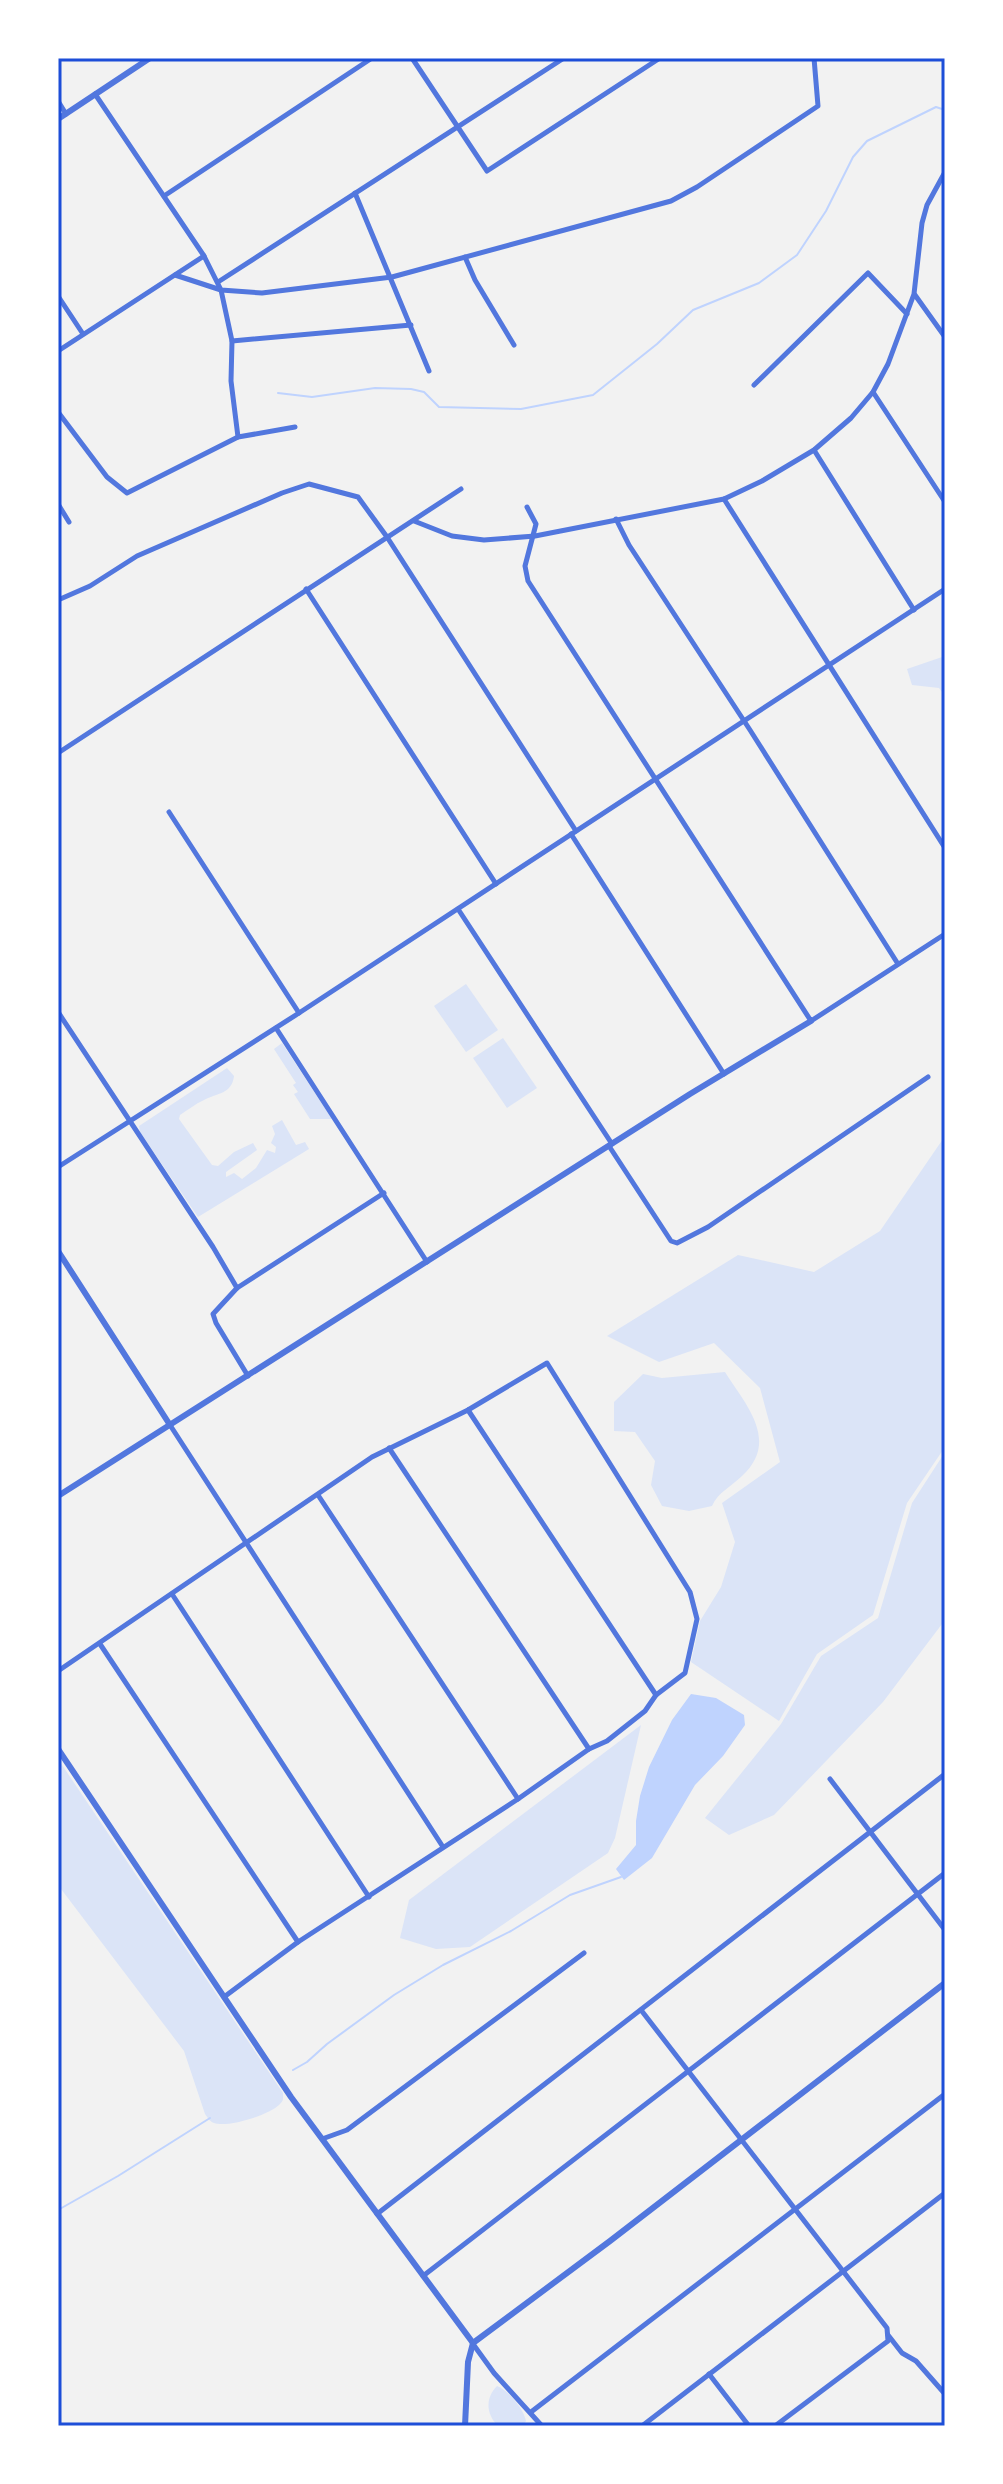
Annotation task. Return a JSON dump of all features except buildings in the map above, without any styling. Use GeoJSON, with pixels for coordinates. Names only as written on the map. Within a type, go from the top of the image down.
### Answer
{"type":"FeatureCollection","features":[{"type":"Feature","properties":{"kind":"street"},"geometry":{"type":"LineString","coordinates":[[58,119],[150,58]]}},
{"type":"Feature","properties":{"kind":"street"},"geometry":{"type":"LineString","coordinates":[[164,196],[372,58]]}},
{"type":"Feature","properties":{"kind":"street"},"geometry":{"type":"LineString","coordinates":[[412,58],[487,171],[660,58]]}},
{"type":"Feature","properties":{"kind":"street"},"geometry":{"type":"LineString","coordinates":[[218,282],[564,58]]}},
{"type":"Feature","properties":{"kind":"street"},"geometry":{"type":"LineString","coordinates":[[175,275],[221,290],[262,293],[392,277],[671,201],[684,196],[818,106],[814,58]]}},
{"type":"Feature","properties":{"kind":"street"},"geometry":{"type":"LineString","coordinates":[[95,94],[204,256],[218,282],[232,341],[231,381],[238,437]]}},
{"type":"Feature","properties":{"kind":"street"},"geometry":{"type":"LineString","coordinates":[[58,101],[66,114]]}},
{"type":"Feature","properties":{"kind":"street"},"geometry":{"type":"LineString","coordinates":[[414,521],[452,536],[484,540],[535,536],[724,499],[814,450],[851,418],[873,392],[888,364],[914,294],[927,205],[945,172]]}},
{"type":"Feature","properties":{"kind":"street"},"geometry":{"type":"LineString","coordinates":[[355,193],[429,371]]}},
{"type":"Feature","properties":{"kind":"street"},"geometry":{"type":"LineString","coordinates":[[58,351],[204,256]]}},
{"type":"Feature","properties":{"kind":"street"},"geometry":{"type":"LineString","coordinates":[[465,257],[475,280],[514,345]]}},
{"type":"Feature","properties":{"kind":"street"},"geometry":{"type":"LineString","coordinates":[[754,385],[868,273],[907,314]]}},
{"type":"Feature","properties":{"kind":"street"},"geometry":{"type":"LineString","coordinates":[[914,294],[945,337]]}},
{"type":"Feature","properties":{"kind":"street"},"geometry":{"type":"LineString","coordinates":[[58,296],[83,334]]}},
{"type":"Feature","properties":{"kind":"street"},"geometry":{"type":"LineString","coordinates":[[232,341],[411,325]]}},
{"type":"Feature","properties":{"kind":"street"},"geometry":{"type":"LineString","coordinates":[[873,392],[945,502]]}},
{"type":"Feature","properties":{"kind":"street"},"geometry":{"type":"LineString","coordinates":[[58,412],[107,477],[127,493],[238,437],[295,427]]}},
{"type":"Feature","properties":{"kind":"street"},"geometry":{"type":"LineString","coordinates":[[814,450],[914,610]]}},
{"type":"Feature","properties":{"kind":"street"},"geometry":{"type":"LineString","coordinates":[[58,600],[90,586],[137,556],[282,493],[309,484],[358,497],[387,537],[724,1074]]}},
{"type":"Feature","properties":{"kind":"street"},"geometry":{"type":"LineString","coordinates":[[58,753],[461,489]]}},
{"type":"Feature","properties":{"kind":"street"},"geometry":{"type":"LineString","coordinates":[[724,499],[945,848]]}},
{"type":"Feature","properties":{"kind":"street"},"geometry":{"type":"LineString","coordinates":[[58,504],[69,522]]}},
{"type":"Feature","properties":{"kind":"street"},"geometry":{"type":"LineString","coordinates":[[527,507],[536,524],[525,566],[528,581],[811,1021]]}},
{"type":"Feature","properties":{"kind":"street"},"geometry":{"type":"LineString","coordinates":[[616,519],[629,545],[898,964]]}},
{"type":"Feature","properties":{"kind":"street"},"geometry":{"type":"LineString","coordinates":[[306,589],[496,884]]}},
{"type":"Feature","properties":{"kind":"street"},"geometry":{"type":"LineString","coordinates":[[58,1167],[276,1028],[945,589]]}},
{"type":"Feature","properties":{"kind":"street"},"geometry":{"type":"LineString","coordinates":[[169,812],[299,1013]]}},
{"type":"Feature","properties":{"kind":"street"},"geometry":{"type":"LineString","coordinates":[[458,909],[671,1241],[677,1243],[708,1227],[928,1077]]}},
{"type":"Feature","properties":{"kind":"street"},"geometry":{"type":"LineString","coordinates":[[58,1496],[945,934]]}},
{"type":"Feature","properties":{"kind":"street"},"geometry":{"type":"LineString","coordinates":[[58,1012],[237,1288]]}},
{"type":"Feature","properties":{"kind":"street"},"geometry":{"type":"LineString","coordinates":[[276,1028],[427,1262]]}},
{"type":"Feature","properties":{"kind":"street"},"geometry":{"type":"LineString","coordinates":[[248,1376],[213,1314],[237,1288],[384,1193]]}},
{"type":"Feature","properties":{"kind":"street"},"geometry":{"type":"LineString","coordinates":[[58,1251],[443,1847]]}},
{"type":"Feature","properties":{"kind":"street"},"geometry":{"type":"LineString","coordinates":[[58,1671],[372,1457],[468,1410],[547,1363],[690,1592],[697,1619],[685,1673],[656,1695],[645,1711],[607,1741],[589,1749],[518,1799],[298,1942],[224,1997]]}},
{"type":"Feature","properties":{"kind":"street"},"geometry":{"type":"LineString","coordinates":[[468,1410],[656,1695]]}},
{"type":"Feature","properties":{"kind":"street"},"geometry":{"type":"LineString","coordinates":[[389,1448],[589,1749]]}},
{"type":"Feature","properties":{"kind":"street"},"geometry":{"type":"LineString","coordinates":[[318,1495],[518,1799]]}},
{"type":"Feature","properties":{"kind":"street"},"geometry":{"type":"LineString","coordinates":[[172,1594],[369,1897]]}},
{"type":"Feature","properties":{"kind":"street"},"geometry":{"type":"LineString","coordinates":[[100,1644],[298,1942]]}},
{"type":"Feature","properties":{"kind":"street"},"geometry":{"type":"LineString","coordinates":[[58,1749],[291,2097],[494,2373],[542,2426]]}},
{"type":"Feature","properties":{"kind":"street"},"geometry":{"type":"LineString","coordinates":[[377,2214],[945,1774]]}},
{"type":"Feature","properties":{"kind":"street"},"geometry":{"type":"LineString","coordinates":[[830,1779],[945,1930]]}},
{"type":"Feature","properties":{"kind":"street"},"geometry":{"type":"LineString","coordinates":[[423,2276],[945,1873]]}},
{"type":"Feature","properties":{"kind":"street"},"geometry":{"type":"LineString","coordinates":[[322,2139],[347,2130],[584,1953]]}},
{"type":"Feature","properties":{"kind":"street"},"geometry":{"type":"LineString","coordinates":[[465,2426],[468,2362],[473,2343],[945,1983]]}},
{"type":"Feature","properties":{"kind":"street"},"geometry":{"type":"LineString","coordinates":[[641,2010],[887,2328],[888,2338],[902,2353],[916,2361],[945,2394]]}},
{"type":"Feature","properties":{"kind":"street"},"geometry":{"type":"LineString","coordinates":[[531,2412],[945,2094]]}},
{"type":"Feature","properties":{"kind":"street"},"geometry":{"type":"LineString","coordinates":[[642,2426],[945,2193]]}},
{"type":"Feature","properties":{"kind":"street"},"geometry":{"type":"LineString","coordinates":[[775,2426],[888,2338]]}},
{"type":"Feature","properties":{"kind":"street"},"geometry":{"type":"LineString","coordinates":[[709,2374],[749,2426]]}},
{"type":"Feature","properties":{"kind":"shaded area"},"geometry":{"type":"Polygon","coordinates":[[[945,656],[945,696],[939,688],[912,685],[907,669],[945,656]]]}},
{"type":"Feature","properties":{"kind":"shaded area"},"geometry":{"type":"Polygon","coordinates":[[[466,984],[498,1030],[466,1052],[434,1006],[466,984]]]}},
{"type":"Feature","properties":{"kind":"shaded area"},"geometry":{"type":"Polygon","coordinates":[[[503,1038],[537,1088],[507,1108],[473,1058],[503,1038]]]}},
{"type":"Feature","properties":{"kind":"shaded area"},"geometry":{"type":"Polygon","coordinates":[[[282,1043],[332,1119],[310,1119],[294,1094],[298,1092],[293,1085],[296,1083],[274,1049],[282,1043]]]}},
{"type":"Feature","properties":{"kind":"shaded area"},"geometry":{"type":"Polygon","coordinates":[[[227,1068],[234,1076],[230,1086],[195,1105],[179,1119],[212,1165],[218,1166],[234,1152],[253,1143],[257,1150],[226,1172],[226,1177],[234,1173],[242,1179],[256,1168],[267,1150],[275,1153],[276,1147],[271,1143],[275,1134],[272,1126],[282,1120],[296,1145],[305,1142],[309,1149],[198,1217],[140,1132],[139,1126],[227,1068]]]}},
{"type":"Feature","properties":{"kind":"shaded area"},"geometry":{"type":"Polygon","coordinates":[[[945,1136],[945,1447],[907,1503],[873,1615],[817,1654],[779,1721],[691,1662],[700,1621],[721,1587],[735,1542],[722,1503],[780,1462],[760,1388],[714,1343],[659,1362],[607,1336],[738,1255],[814,1272],[880,1231],[945,1136]]]}},
{"type":"Feature","properties":{"kind":"shaded area"},"geometry":{"type":"Polygon","coordinates":[[[725,1372],[756,1423],[758,1450],[753,1463],[712,1506],[689,1511],[662,1506],[651,1485],[655,1461],[635,1432],[614,1431],[614,1402],[643,1374],[662,1378],[725,1372]]]}},
{"type":"Feature","properties":{"kind":"shaded area"},"geometry":{"type":"Polygon","coordinates":[[[945,1452],[945,1620],[883,1702],[774,1815],[729,1835],[705,1818],[781,1724],[821,1656],[878,1618],[912,1503],[945,1452]]]}},
{"type":"Feature","properties":{"kind":"shaded area"},"geometry":{"type":"Polygon","coordinates":[[[641,1725],[615,1838],[608,1853],[470,1947],[436,1949],[400,1938],[409,1900],[641,1725]]]}},
{"type":"Feature","properties":{"kind":"shaded area"},"geometry":{"type":"Polygon","coordinates":[[[58,1759],[283,2093],[282,2102],[274,2109],[238,2122],[220,2124],[210,2120],[205,2114],[184,2051],[58,1885],[58,1759]]]}},
{"type":"Feature","properties":{"kind":"shaded area"},"geometry":{"type":"Polygon","coordinates":[[[497,2386],[519,2406],[526,2421],[523,2426],[498,2426],[494,2421],[489,2411],[489,2401],[497,2386]]]}},
{"type":"Feature","properties":{"kind":"water"},"geometry":{"type":"Polygon","coordinates":[[[691,1694],[716,1698],[744,1715],[745,1725],[723,1756],[695,1785],[652,1858],[624,1880],[616,1869],[636,1845],[640,1796],[649,1767],[672,1720],[691,1694]]]}},
{"type":"Feature","properties":{"kind":"waterway"},"geometry":{"type":"LineString","coordinates":[[278,393],[312,397],[375,388],[411,389],[424,392],[439,407],[521,409],[593,395],[657,344],[693,310],[759,283],[797,255],[826,211],[853,157],[867,141],[936,107],[945,110]]}},
{"type":"Feature","properties":{"kind":"waterway"},"geometry":{"type":"LineString","coordinates":[[293,2070],[394,1995],[443,1965],[511,1931],[570,1895],[621,1877]]}},
{"type":"Feature","properties":{"kind":"waterway"},"geometry":{"type":"LineString","coordinates":[[58,2210],[210,2118]]}}]}
